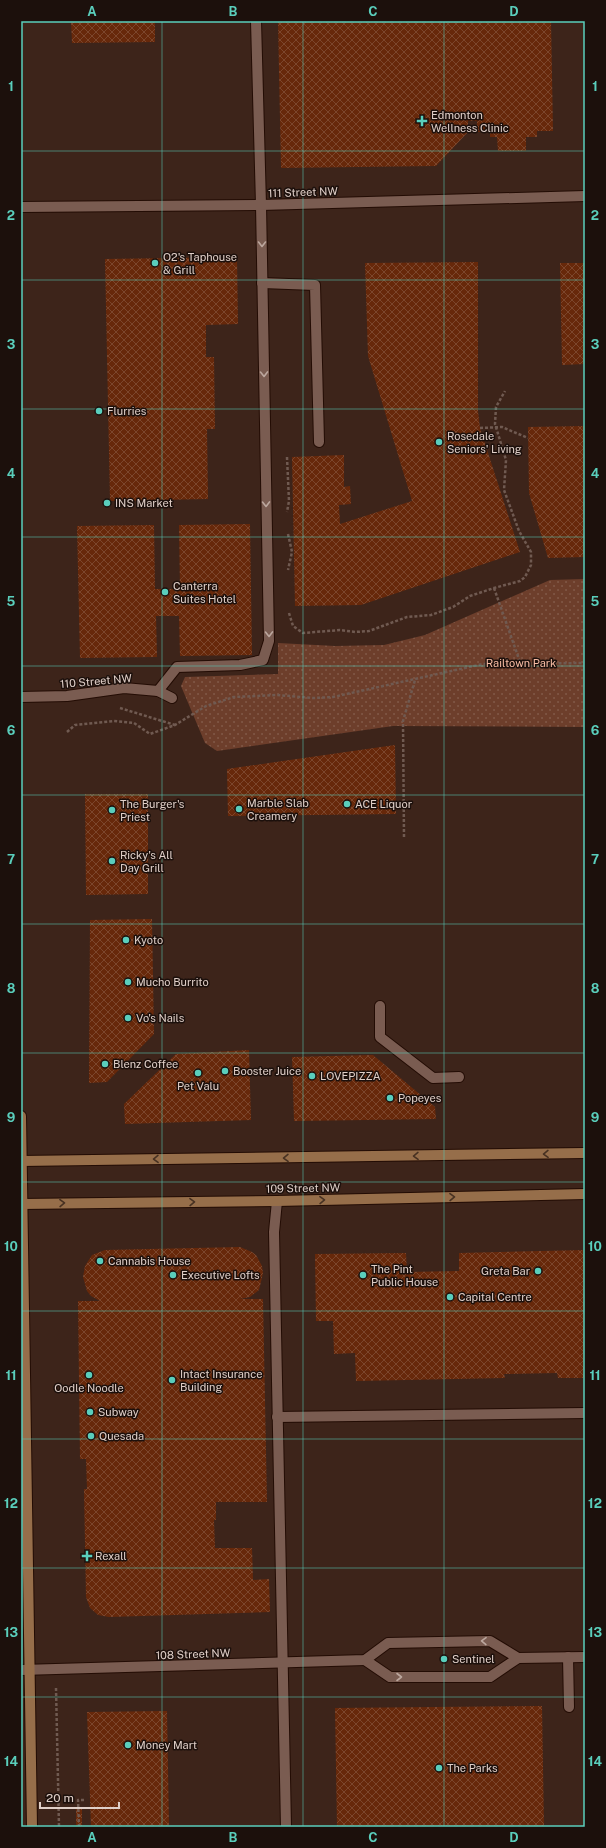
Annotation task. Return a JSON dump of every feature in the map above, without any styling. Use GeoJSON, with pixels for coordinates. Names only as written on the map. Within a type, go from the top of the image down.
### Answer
{"type":"FeatureCollection","features":[{"type":"Feature","properties":{"kind":"main road"},"geometry":{"type":"LineString","coordinates":[[21,1116],[25,1670],[32,1827]]}},
{"type":"Feature","properties":{"kind":"main road"},"geometry":{"type":"LineString","coordinates":[[21,1161],[585,1153]]}},
{"type":"Feature","properties":{"kind":"main road","name":"109 Street NW"},"geometry":{"type":"LineString","coordinates":[[22,1204],[277,1201],[585,1194]]}},
{"type":"Feature","properties":{"kind":"street"},"geometry":{"type":"LineString","coordinates":[[158,691],[177,667],[240,665],[263,660],[269,641],[256,21]]}},
{"type":"Feature","properties":{"kind":"street","name":"111 Street NW"},"geometry":{"type":"LineString","coordinates":[[21,207],[261,205],[585,196]]}},
{"type":"Feature","properties":{"kind":"street"},"geometry":{"type":"LineString","coordinates":[[262,284],[315,285],[318,442]]}},
{"type":"Feature","properties":{"kind":"street","name":"110 Street NW"},"geometry":{"type":"LineString","coordinates":[[21,697],[67,696],[124,688],[158,691],[172,698]]}},
{"type":"Feature","properties":{"kind":"street"},"geometry":{"type":"LineString","coordinates":[[380,1006],[380,1037],[434,1078],[459,1078]]}},
{"type":"Feature","properties":{"kind":"street"},"geometry":{"type":"LineString","coordinates":[[277,1201],[274,1237],[277,1417],[284,1664],[286,1827]]}},
{"type":"Feature","properties":{"kind":"street"},"geometry":{"type":"LineString","coordinates":[[277,1417],[585,1413]]}},
{"type":"Feature","properties":{"kind":"street"},"geometry":{"type":"LineString","coordinates":[[518,1658],[490,1677],[390,1677],[365,1660],[388,1643],[490,1641],[518,1658],[585,1657]]}},
{"type":"Feature","properties":{"kind":"street"},"geometry":{"type":"LineString","coordinates":[[568,1657],[569,1707]]}},
{"type":"Feature","properties":{"kind":"street","name":"108 Street NW"},"geometry":{"type":"LineString","coordinates":[[25,1670],[284,1664],[365,1660]]}},
{"type":"Feature","properties":{"kind":"path"},"geometry":{"type":"LineString","coordinates":[[288,611],[293,626],[303,633],[319,631],[369,631],[407,617],[431,614],[453,607],[470,596],[520,581],[528,572],[532,559],[531,552],[519,531],[504,490],[506,460],[495,424],[496,407],[505,391]]}},
{"type":"Feature","properties":{"kind":"path"},"geometry":{"type":"LineString","coordinates":[[480,428],[502,428],[528,438]]}},
{"type":"Feature","properties":{"kind":"path"},"geometry":{"type":"LineString","coordinates":[[286,516],[289,501],[287,457]]}},
{"type":"Feature","properties":{"kind":"path"},"geometry":{"type":"LineString","coordinates":[[287,531],[292,552],[288,571]]}},
{"type":"Feature","properties":{"kind":"path"},"geometry":{"type":"LineString","coordinates":[[494,588],[520,662]]}},
{"type":"Feature","properties":{"kind":"path"},"geometry":{"type":"LineString","coordinates":[[67,732],[75,725],[114,721],[134,723],[150,734],[175,725],[206,706],[234,697],[277,695],[313,698],[333,697],[483,664],[520,662],[555,664],[585,663]]}},
{"type":"Feature","properties":{"kind":"path"},"geometry":{"type":"LineString","coordinates":[[404,837],[403,721],[415,680]]}},
{"type":"Feature","properties":{"kind":"path"},"geometry":{"type":"LineString","coordinates":[[56,1686],[59,1827]]}},
{"type":"Feature","properties":{"kind":"path"},"geometry":{"type":"LineString","coordinates":[[79,1827],[78,1800],[85,1800]]}},
{"type":"Feature","properties":{"kind":"green space","name":"Railtown Park"},"geometry":{"type":"Polygon","coordinates":[[[585,579],[585,727],[393,726],[217,751],[205,743],[181,686],[185,677],[278,674],[278,643],[335,646],[384,645],[425,635],[550,580],[585,579]]]}},
{"type":"Feature","properties":{"kind":"building"},"geometry":{"type":"Polygon","coordinates":[[[71,21],[155,21],[155,42],[72,43],[71,21]]]}},
{"type":"Feature","properties":{"kind":"building"},"geometry":{"type":"Polygon","coordinates":[[[278,21],[551,21],[553,131],[537,131],[537,137],[526,137],[526,151],[498,151],[497,137],[490,137],[490,132],[477,132],[477,121],[468,121],[468,132],[436,166],[281,168],[278,21]]]}},
{"type":"Feature","properties":{"kind":"building"},"geometry":{"type":"Polygon","coordinates":[[[237,257],[238,324],[206,325],[206,357],[214,357],[215,429],[207,429],[208,499],[110,501],[105,259],[237,257]]]}},
{"type":"Feature","properties":{"kind":"building","name":"Rosedale Seniors' Living"},"geometry":{"type":"Polygon","coordinates":[[[478,262],[478,411],[480,428],[520,552],[361,605],[295,606],[292,457],[344,455],[344,487],[350,486],[351,504],[339,505],[340,524],[412,501],[368,356],[365,263],[478,262]]]}},
{"type":"Feature","properties":{"kind":"building"},"geometry":{"type":"Polygon","coordinates":[[[560,263],[585,263],[585,364],[562,365],[560,263]]]}},
{"type":"Feature","properties":{"kind":"building","name":"Rosedale Seniors' Living"},"geometry":{"type":"Polygon","coordinates":[[[585,426],[585,557],[548,558],[529,493],[528,427],[585,426]]]}},
{"type":"Feature","properties":{"kind":"building","name":"Canterra Suites Hotel"},"geometry":{"type":"Polygon","coordinates":[[[250,524],[252,655],[180,656],[179,616],[156,616],[157,657],[80,658],[77,526],[154,525],[155,589],[180,589],[179,525],[250,524]]]}},
{"type":"Feature","properties":{"kind":"building"},"geometry":{"type":"Polygon","coordinates":[[[395,745],[396,814],[228,816],[227,769],[395,745]]]}},
{"type":"Feature","properties":{"kind":"building"},"geometry":{"type":"Polygon","coordinates":[[[85,794],[148,794],[148,894],[86,895],[85,794]]]}},
{"type":"Feature","properties":{"kind":"building"},"geometry":{"type":"Polygon","coordinates":[[[152,919],[154,1034],[107,1082],[89,1083],[90,920],[152,919]]]}},
{"type":"Feature","properties":{"kind":"building"},"geometry":{"type":"Polygon","coordinates":[[[249,1050],[251,1120],[125,1124],[124,1104],[176,1054],[249,1050]]]}},
{"type":"Feature","properties":{"kind":"building"},"geometry":{"type":"Polygon","coordinates":[[[373,1055],[435,1107],[436,1119],[294,1121],[292,1057],[373,1055]]]}},
{"type":"Feature","properties":{"kind":"building","name":"Intact Insurance Building"},"geometry":{"type":"Polygon","coordinates":[[[240,1247],[256,1255],[262,1266],[263,1273],[259,1290],[250,1297],[240,1299],[263,1299],[267,1502],[216,1502],[216,1520],[214,1520],[215,1548],[252,1548],[253,1580],[269,1579],[270,1612],[109,1617],[98,1615],[90,1608],[86,1597],[84,1489],[87,1489],[86,1459],[80,1459],[78,1301],[100,1301],[91,1296],[87,1291],[83,1277],[85,1266],[92,1255],[105,1250],[240,1247]]]}},
{"type":"Feature","properties":{"kind":"building","name":"Capital Centre"},"geometry":{"type":"Polygon","coordinates":[[[585,1250],[585,1378],[558,1378],[557,1373],[504,1374],[505,1378],[356,1381],[355,1353],[334,1354],[333,1321],[316,1321],[315,1254],[406,1253],[407,1272],[459,1271],[459,1253],[585,1250]]]}},
{"type":"Feature","properties":{"kind":"building","name":"The Parks"},"geometry":{"type":"Polygon","coordinates":[[[542,1706],[544,1827],[337,1827],[335,1708],[542,1706]]]}},
{"type":"Feature","properties":{"kind":"building"},"geometry":{"type":"Polygon","coordinates":[[[167,1711],[169,1827],[91,1827],[87,1712],[167,1711]]]}},
{"type":"Feature","properties":{"kind":"building"},"geometry":{"type":"Polygon","coordinates":[[[76,1809],[82,1809],[82,1827],[76,1827],[76,1809]]]}},
{"type":"Feature","properties":{"kind":"place","name":"Edmonton Wellness Clinic"},"geometry":{"type":"Point","coordinates":[422,121]}},
{"type":"Feature","properties":{"kind":"place","name":"O2's Taphouse & Grill"},"geometry":{"type":"Point","coordinates":[155,263]}},
{"type":"Feature","properties":{"kind":"place","name":"Flurries"},"geometry":{"type":"Point","coordinates":[99,411]}},
{"type":"Feature","properties":{"kind":"place","name":"Rosedale Seniors' Living"},"geometry":{"type":"Point","coordinates":[439,442]}},
{"type":"Feature","properties":{"kind":"place","name":"INS Market"},"geometry":{"type":"Point","coordinates":[107,503]}},
{"type":"Feature","properties":{"kind":"place","name":"Canterra Suites Hotel"},"geometry":{"type":"Point","coordinates":[165,592]}},
{"type":"Feature","properties":{"kind":"place","name":"ACE Liquor"},"geometry":{"type":"Point","coordinates":[347,804]}},
{"type":"Feature","properties":{"kind":"place","name":"Marble Slab Creamery"},"geometry":{"type":"Point","coordinates":[239,809]}},
{"type":"Feature","properties":{"kind":"place","name":"The Burger's Priest"},"geometry":{"type":"Point","coordinates":[112,810]}},
{"type":"Feature","properties":{"kind":"place","name":"Ricky's All Day Grill"},"geometry":{"type":"Point","coordinates":[112,861]}},
{"type":"Feature","properties":{"kind":"place","name":"Kyoto"},"geometry":{"type":"Point","coordinates":[126,940]}},
{"type":"Feature","properties":{"kind":"place","name":"Mucho Burrito"},"geometry":{"type":"Point","coordinates":[128,982]}},
{"type":"Feature","properties":{"kind":"place","name":"Vo's Nails"},"geometry":{"type":"Point","coordinates":[128,1018]}},
{"type":"Feature","properties":{"kind":"place","name":"Blenz Coffee"},"geometry":{"type":"Point","coordinates":[105,1064]}},
{"type":"Feature","properties":{"kind":"place","name":"Booster Juice"},"geometry":{"type":"Point","coordinates":[225,1071]}},
{"type":"Feature","properties":{"kind":"place","name":"Pet Valu"},"geometry":{"type":"Point","coordinates":[198,1073]}},
{"type":"Feature","properties":{"kind":"place","name":"LOVEPIZZA"},"geometry":{"type":"Point","coordinates":[312,1076]}},
{"type":"Feature","properties":{"kind":"place","name":"Popeyes"},"geometry":{"type":"Point","coordinates":[390,1098]}},
{"type":"Feature","properties":{"kind":"place","name":"Cannabis House"},"geometry":{"type":"Point","coordinates":[100,1261]}},
{"type":"Feature","properties":{"kind":"place","name":"Greta Bar"},"geometry":{"type":"Point","coordinates":[538,1271]}},
{"type":"Feature","properties":{"kind":"place","name":"Executive Lofts"},"geometry":{"type":"Point","coordinates":[173,1275]}},
{"type":"Feature","properties":{"kind":"place","name":"The Pint Public House"},"geometry":{"type":"Point","coordinates":[363,1275]}},
{"type":"Feature","properties":{"kind":"place","name":"Capital Centre"},"geometry":{"type":"Point","coordinates":[450,1297]}},
{"type":"Feature","properties":{"kind":"place","name":"Oodle Noodle"},"geometry":{"type":"Point","coordinates":[89,1375]}},
{"type":"Feature","properties":{"kind":"place","name":"Intact Insurance Building"},"geometry":{"type":"Point","coordinates":[172,1380]}},
{"type":"Feature","properties":{"kind":"place","name":"Subway"},"geometry":{"type":"Point","coordinates":[90,1412]}},
{"type":"Feature","properties":{"kind":"place","name":"Quesada"},"geometry":{"type":"Point","coordinates":[91,1436]}},
{"type":"Feature","properties":{"kind":"place","name":"Rexall"},"geometry":{"type":"Point","coordinates":[87,1556]}},
{"type":"Feature","properties":{"kind":"place","name":"Sentinel"},"geometry":{"type":"Point","coordinates":[444,1659]}},
{"type":"Feature","properties":{"kind":"place","name":"Money Mart"},"geometry":{"type":"Point","coordinates":[128,1745]}},
{"type":"Feature","properties":{"kind":"place","name":"The Parks"},"geometry":{"type":"Point","coordinates":[439,1768]}}]}
